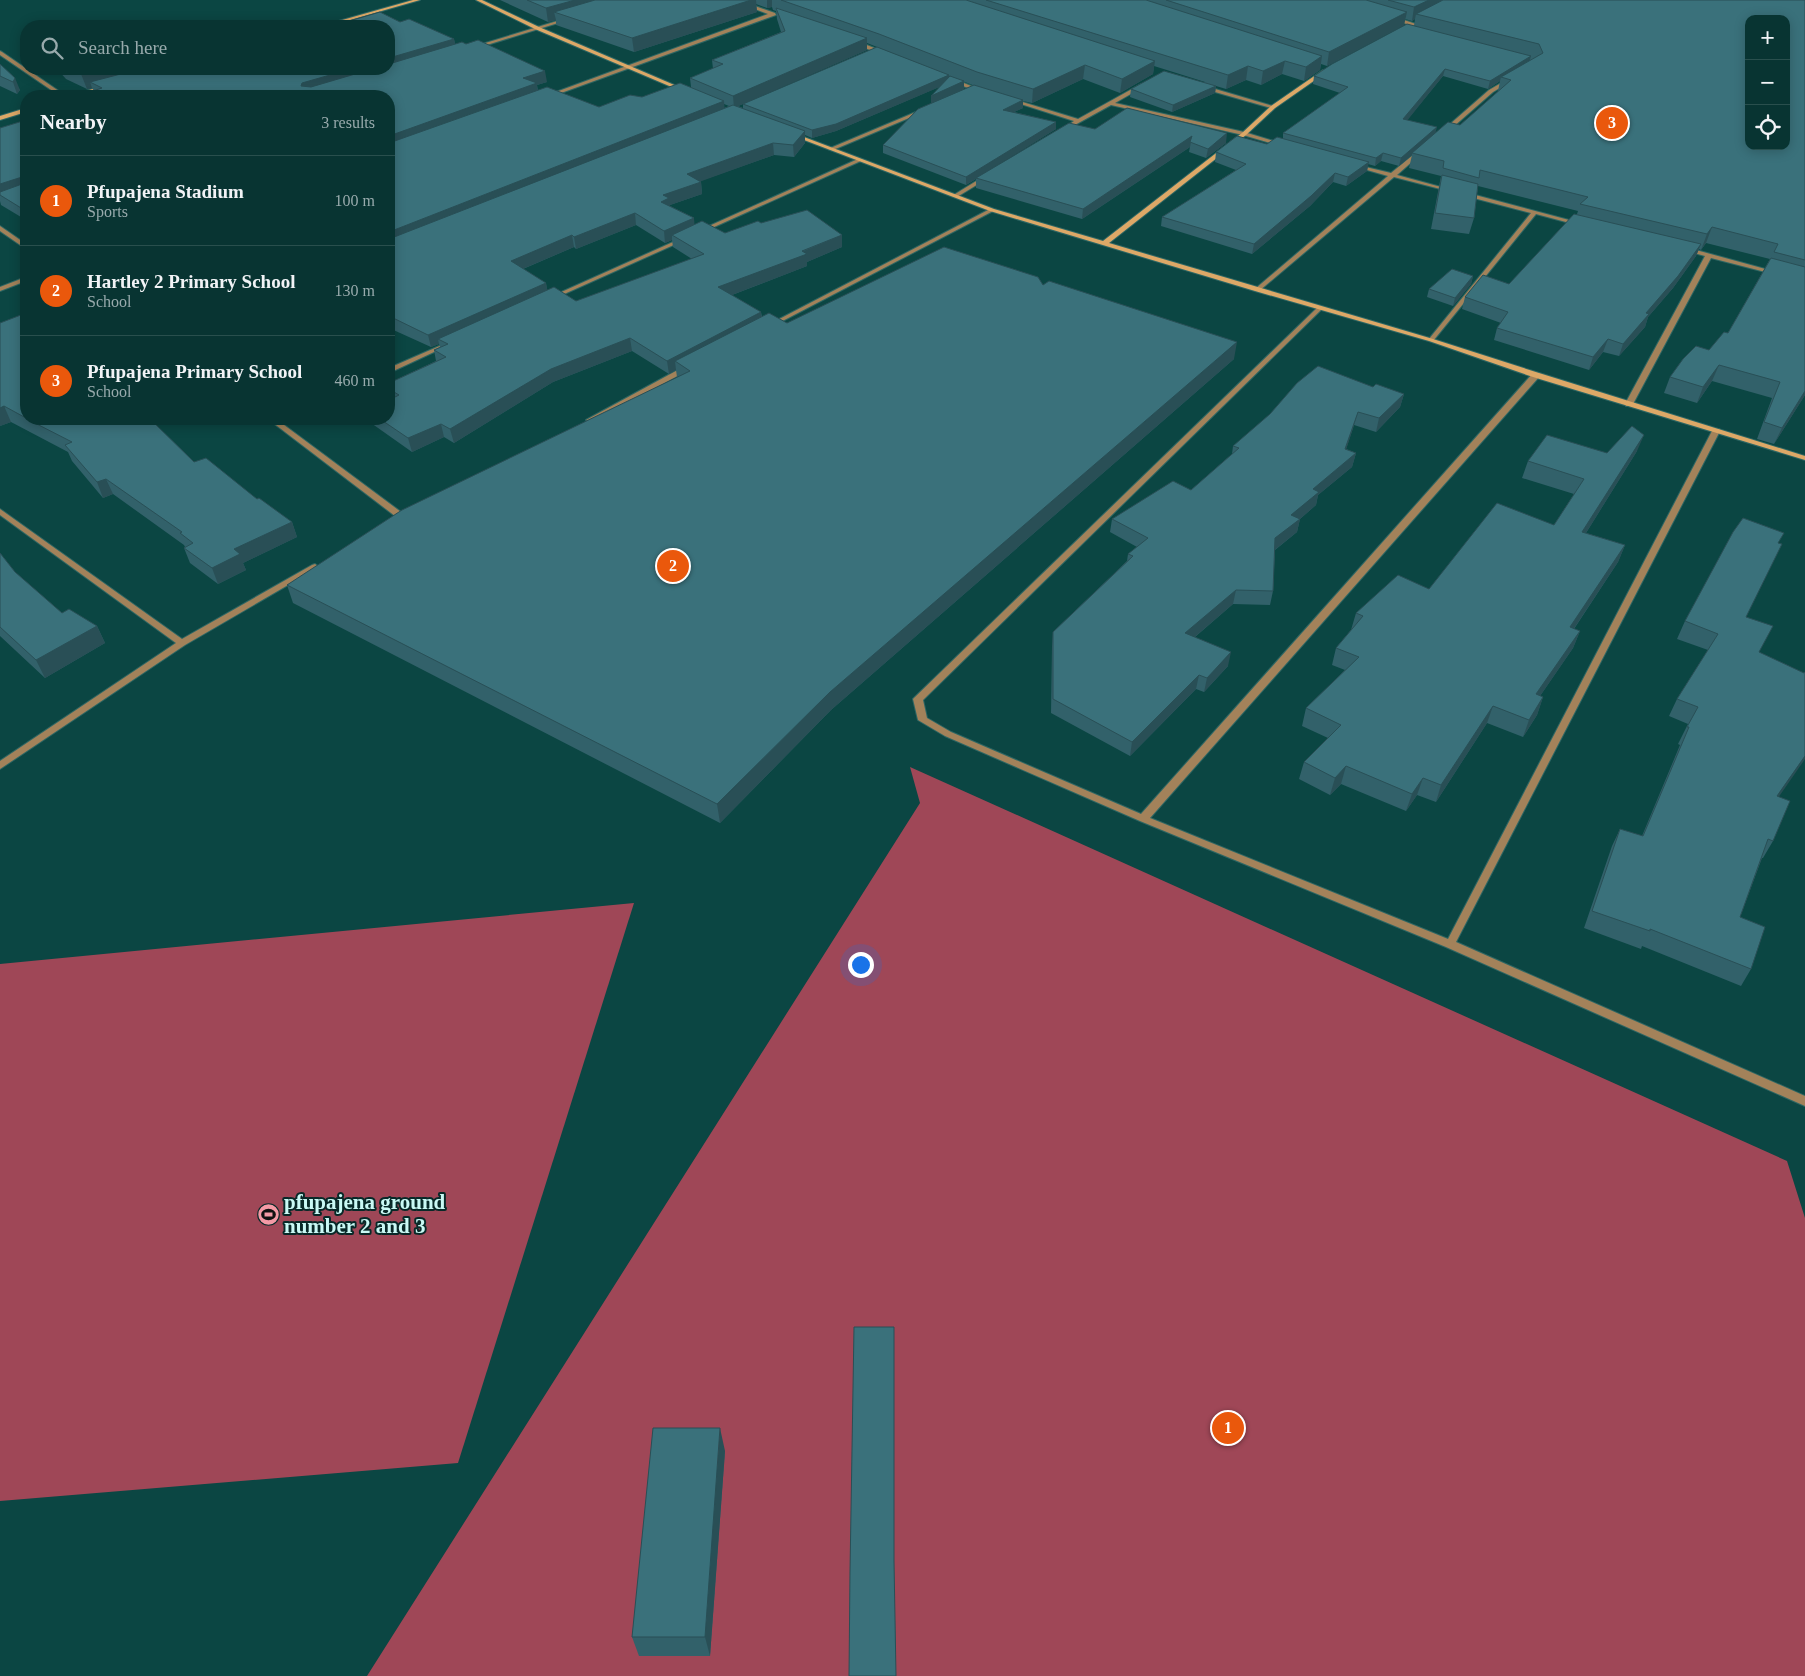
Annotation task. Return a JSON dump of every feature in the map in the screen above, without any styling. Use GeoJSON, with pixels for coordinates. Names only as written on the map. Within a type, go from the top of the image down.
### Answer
{"type":"FeatureCollection","features":[{"type":"Feature","properties":{"kind":"street"},"geometry":{"type":"LineString","coordinates":[[346,20],[418,0]]}},
{"type":"Feature","properties":{"kind":"street"},"geometry":{"type":"LineString","coordinates":[[478,0],[538,28],[691,93]]}},
{"type":"Feature","properties":{"kind":"street"},"geometry":{"type":"LineString","coordinates":[[733,0],[782,17]]}},
{"type":"Feature","properties":{"kind":"street"},"geometry":{"type":"LineString","coordinates":[[537,100],[773,14]]}},
{"type":"Feature","properties":{"kind":"street"},"geometry":{"type":"LineString","coordinates":[[1384,16],[1414,27]]}},
{"type":"Feature","properties":{"kind":"street"},"geometry":{"type":"LineString","coordinates":[[461,51],[576,17]]}},
{"type":"Feature","properties":{"kind":"street"},"geometry":{"type":"LineString","coordinates":[[1405,28],[1414,27],[1421,20]]}},
{"type":"Feature","properties":{"kind":"street"},"geometry":{"type":"LineString","coordinates":[[848,40],[894,57]]}},
{"type":"Feature","properties":{"kind":"street"},"geometry":{"type":"LineString","coordinates":[[868,54],[876,50]]}},
{"type":"Feature","properties":{"kind":"street"},"geometry":{"type":"LineString","coordinates":[[0,53],[20,67]]}},
{"type":"Feature","properties":{"kind":"street"},"geometry":{"type":"LineString","coordinates":[[1105,243],[1244,134],[1273,107],[1328,69],[1318,66]]}},
{"type":"Feature","properties":{"kind":"street"},"geometry":{"type":"LineString","coordinates":[[32,75],[54,90]]}},
{"type":"Feature","properties":{"kind":"street"},"geometry":{"type":"LineString","coordinates":[[1439,136],[1491,91],[1517,76]]}},
{"type":"Feature","properties":{"kind":"street"},"geometry":{"type":"LineString","coordinates":[[947,78],[993,95]]}},
{"type":"Feature","properties":{"kind":"street"},"geometry":{"type":"LineString","coordinates":[[1070,126],[1144,84]]}},
{"type":"Feature","properties":{"kind":"street"},"geometry":{"type":"LineString","coordinates":[[1199,85],[1273,107]]}},
{"type":"Feature","properties":{"kind":"street"},"geometry":{"type":"LineString","coordinates":[[94,90],[108,86]]}},
{"type":"Feature","properties":{"kind":"street"},"geometry":{"type":"LineString","coordinates":[[965,93],[974,89]]}},
{"type":"Feature","properties":{"kind":"street"},"geometry":{"type":"LineString","coordinates":[[1002,98],[1078,121]]}},
{"type":"Feature","properties":{"kind":"street"},"geometry":{"type":"LineString","coordinates":[[1110,103],[1244,134],[1290,147]]}},
{"type":"Feature","properties":{"kind":"street"},"geometry":{"type":"LineString","coordinates":[[830,149],[929,108]]}},
{"type":"Feature","properties":{"kind":"street"},"geometry":{"type":"LineString","coordinates":[[0,118],[20,112]]}},
{"type":"Feature","properties":{"kind":"street"},"geometry":{"type":"LineString","coordinates":[[787,132],[992,210],[1431,340],[1536,375],[1805,458]]}},
{"type":"Feature","properties":{"kind":"street"},"geometry":{"type":"LineString","coordinates":[[1257,290],[1424,150]]}},
{"type":"Feature","properties":{"kind":"street"},"geometry":{"type":"LineString","coordinates":[[697,233],[860,160]]}},
{"type":"Feature","properties":{"kind":"street"},"geometry":{"type":"LineString","coordinates":[[1347,162],[1534,213],[1593,227]]}},
{"type":"Feature","properties":{"kind":"street"},"geometry":{"type":"LineString","coordinates":[[955,196],[996,171]]}},
{"type":"Feature","properties":{"kind":"street"},"geometry":{"type":"LineString","coordinates":[[763,329],[992,210]]}},
{"type":"Feature","properties":{"kind":"street"},"geometry":{"type":"LineString","coordinates":[[1431,340],[1534,213]]}},
{"type":"Feature","properties":{"kind":"street"},"geometry":{"type":"LineString","coordinates":[[0,228],[20,243]]}},
{"type":"Feature","properties":{"kind":"street"},"geometry":{"type":"LineString","coordinates":[[543,302],[688,237]]}},
{"type":"Feature","properties":{"kind":"street"},"geometry":{"type":"LineString","coordinates":[[1680,248],[1786,275]]}},
{"type":"Feature","properties":{"kind":"street"},"geometry":{"type":"LineString","coordinates":[[1629,404],[1709,254]]}},
{"type":"Feature","properties":{"kind":"street"},"geometry":{"type":"LineString","coordinates":[[0,289],[20,282]]}},
{"type":"Feature","properties":{"kind":"street"},"geometry":{"type":"LineString","coordinates":[[1320,308],[918,699],[923,720],[948,734],[1143,819],[1450,944],[1805,1100]]}},
{"type":"Feature","properties":{"kind":"street"},"geometry":{"type":"LineString","coordinates":[[395,368],[452,343]]}},
{"type":"Feature","properties":{"kind":"street"},"geometry":{"type":"LineString","coordinates":[[578,426],[693,366]]}},
{"type":"Feature","properties":{"kind":"street"},"geometry":{"type":"LineString","coordinates":[[1143,819],[1536,375]]}},
{"type":"Feature","properties":{"kind":"street"},"geometry":{"type":"LineString","coordinates":[[283,425],[402,518]]}},
{"type":"Feature","properties":{"kind":"street"},"geometry":{"type":"LineString","coordinates":[[1450,944],[1716,431]]}},
{"type":"Feature","properties":{"kind":"street"},"geometry":{"type":"LineString","coordinates":[[0,511],[182,643]]}},
{"type":"Feature","properties":{"kind":"street"},"geometry":{"type":"LineString","coordinates":[[394,522],[411,513]]}},
{"type":"Feature","properties":{"kind":"street"},"geometry":{"type":"LineString","coordinates":[[0,766],[182,643],[326,561]]}},
{"type":"Feature","properties":{"kind":"shaded area"},"geometry":{"type":"Polygon","coordinates":[[[910,767],[1787,1161],[1805,1218],[1805,1676],[367,1676],[920,803],[910,767]]]}},
{"type":"Feature","properties":{"kind":"shaded area","name":"pfupajena ground number 2 and 3"},"geometry":{"type":"Polygon","coordinates":[[[634,903],[458,1463],[0,1501],[0,964],[634,903]]]}},
{"type":"Feature","properties":{"kind":"building"},"geometry":{"type":"Polygon","coordinates":[[[527,0],[575,0],[546,8],[527,0]]]}},
{"type":"Feature","properties":{"kind":"building"},"geometry":{"type":"Polygon","coordinates":[[[595,0],[751,0],[632,38],[554,12],[595,0]]]}},
{"type":"Feature","properties":{"kind":"building"},"geometry":{"type":"Polygon","coordinates":[[[781,0],[966,0],[1155,61],[1122,79],[1085,65],[1033,89],[977,72],[879,34],[781,0]]]}},
{"type":"Feature","properties":{"kind":"building"},"geometry":{"type":"Polygon","coordinates":[[[986,0],[1146,0],[1322,56],[1306,67],[1285,61],[1263,71],[1248,66],[1228,75],[986,0]]]}},
{"type":"Feature","properties":{"kind":"building"},"geometry":{"type":"Polygon","coordinates":[[[1166,0],[1366,0],[1407,12],[1329,52],[1166,0]]]}},
{"type":"Feature","properties":{"kind":"building"},"geometry":{"type":"Polygon","coordinates":[[[1388,0],[1429,0],[1414,7],[1388,0]]]}},
{"type":"Feature","properties":{"kind":"building"},"geometry":{"type":"Polygon","coordinates":[[[1443,0],[1805,0],[1805,260],[1774,252],[1778,244],[1712,227],[1707,234],[1580,204],[1588,197],[1480,170],[1479,178],[1443,168],[1444,161],[1412,153],[1448,122],[1460,125],[1511,80],[1501,77],[1543,53],[1539,44],[1416,14],[1443,0]]]}},
{"type":"Feature","properties":{"kind":"building"},"geometry":{"type":"Polygon","coordinates":[[[776,8],[867,38],[733,96],[690,78],[723,64],[712,60],[785,31],[776,8]]]}},
{"type":"Feature","properties":{"kind":"building"},"geometry":{"type":"Polygon","coordinates":[[[380,12],[400,22],[409,19],[454,39],[395,56],[395,20],[353,20],[380,12]]]}},
{"type":"Feature","properties":{"kind":"building"},"geometry":{"type":"Polygon","coordinates":[[[1407,24],[1531,56],[1490,81],[1445,69],[1403,119],[1437,127],[1401,158],[1383,153],[1376,158],[1283,133],[1348,87],[1314,76],[1332,64],[1407,24]]]}},
{"type":"Feature","properties":{"kind":"building"},"geometry":{"type":"Polygon","coordinates":[[[478,40],[545,71],[523,78],[537,83],[395,134],[395,90],[96,90],[102,88],[90,82],[117,75],[330,75],[302,83],[301,86],[311,87],[352,75],[395,75],[395,62],[462,42],[466,44],[478,40]]]}},
{"type":"Feature","properties":{"kind":"building"},"geometry":{"type":"Polygon","coordinates":[[[877,47],[949,75],[836,124],[812,130],[743,104],[877,47]]]}},
{"type":"Feature","properties":{"kind":"building"},"geometry":{"type":"Polygon","coordinates":[[[0,64],[15,78],[13,82],[0,76],[0,64]]]}},
{"type":"Feature","properties":{"kind":"building"},"geometry":{"type":"Polygon","coordinates":[[[1164,71],[1216,86],[1173,105],[1131,89],[1164,71]]]}},
{"type":"Feature","properties":{"kind":"building"},"geometry":{"type":"Polygon","coordinates":[[[950,76],[964,81],[931,96],[950,76]]]}},
{"type":"Feature","properties":{"kind":"building"},"geometry":{"type":"Polygon","coordinates":[[[680,83],[724,101],[395,230],[395,141],[547,87],[599,107],[630,95],[642,97],[680,83]]]}},
{"type":"Feature","properties":{"kind":"building"},"geometry":{"type":"Polygon","coordinates":[[[974,85],[1023,100],[1003,110],[1056,122],[966,177],[883,145],[918,109],[974,85]]]}},
{"type":"Feature","properties":{"kind":"building"},"geometry":{"type":"Polygon","coordinates":[[[733,105],[805,131],[793,145],[773,143],[687,174],[701,182],[663,195],[669,198],[661,202],[694,218],[664,231],[635,213],[574,237],[572,235],[511,261],[546,283],[428,335],[395,319],[395,237],[733,105]]]}},
{"type":"Feature","properties":{"kind":"building"},"geometry":{"type":"Polygon","coordinates":[[[1127,108],[1227,133],[1208,149],[1190,142],[1192,136],[1083,209],[976,178],[1069,123],[1095,129],[1127,108]]]}},
{"type":"Feature","properties":{"kind":"building"},"geometry":{"type":"Polygon","coordinates":[[[20,122],[20,178],[0,184],[0,128],[20,122]]]}},
{"type":"Feature","properties":{"kind":"building"},"geometry":{"type":"Polygon","coordinates":[[[1237,136],[1267,144],[1277,137],[1369,162],[1348,177],[1335,173],[1254,244],[1162,217],[1246,164],[1216,152],[1237,136]]]}},
{"type":"Feature","properties":{"kind":"building"},"geometry":{"type":"Polygon","coordinates":[[[1442,175],[1478,184],[1474,218],[1435,213],[1442,175]]]}},
{"type":"Feature","properties":{"kind":"building"},"geometry":{"type":"Polygon","coordinates":[[[20,185],[20,207],[0,195],[0,192],[20,185]]]}},
{"type":"Feature","properties":{"kind":"building"},"geometry":{"type":"Polygon","coordinates":[[[807,210],[842,235],[802,251],[807,254],[718,287],[761,312],[667,361],[630,338],[551,369],[450,429],[441,424],[408,438],[389,425],[395,425],[395,397],[399,395],[395,393],[395,380],[446,357],[434,350],[448,344],[438,339],[554,287],[576,301],[704,254],[672,235],[702,221],[725,233],[758,221],[761,223],[807,210]]]}},
{"type":"Feature","properties":{"kind":"building"},"geometry":{"type":"Polygon","coordinates":[[[1574,214],[1701,244],[1678,276],[1646,313],[1649,314],[1623,344],[1608,339],[1593,357],[1497,328],[1508,312],[1465,297],[1483,275],[1509,284],[1574,214]]]}},
{"type":"Feature","properties":{"kind":"building"},"geometry":{"type":"Polygon","coordinates":[[[944,247],[1038,277],[1043,285],[1049,281],[1237,342],[830,692],[717,804],[287,585],[402,510],[690,371],[675,361],[769,313],[787,323],[944,247]]]}},
{"type":"Feature","properties":{"kind":"building"},"geometry":{"type":"Polygon","coordinates":[[[1771,258],[1805,267],[1805,391],[1782,428],[1764,422],[1780,382],[1719,365],[1703,387],[1670,377],[1683,359],[1696,346],[1709,350],[1724,332],[1728,333],[1771,258]]]}},
{"type":"Feature","properties":{"kind":"building"},"geometry":{"type":"Polygon","coordinates":[[[1452,269],[1473,276],[1455,298],[1429,289],[1452,269]]]}},
{"type":"Feature","properties":{"kind":"building"},"geometry":{"type":"Polygon","coordinates":[[[20,315],[20,415],[4,406],[0,408],[0,323],[20,315]]]}},
{"type":"Feature","properties":{"kind":"building"},"geometry":{"type":"Polygon","coordinates":[[[1318,366],[1373,387],[1376,384],[1404,394],[1379,418],[1358,412],[1345,449],[1356,453],[1313,489],[1319,492],[1291,515],[1300,519],[1275,538],[1273,591],[1236,590],[1185,633],[1231,652],[1207,678],[1199,675],[1132,742],[1053,699],[1053,632],[1133,556],[1128,554],[1148,538],[1112,519],[1173,481],[1191,490],[1239,448],[1233,446],[1270,414],[1297,383],[1318,366]]]}},
{"type":"Feature","properties":{"kind":"building"},"geometry":{"type":"Polygon","coordinates":[[[39,425],[156,425],[194,462],[206,458],[257,499],[259,498],[292,522],[234,549],[240,554],[212,568],[184,548],[193,543],[180,533],[182,532],[106,479],[97,482],[65,445],[72,442],[39,425]]]}},
{"type":"Feature","properties":{"kind":"building"},"geometry":{"type":"Polygon","coordinates":[[[1632,426],[1644,435],[1582,532],[1625,545],[1570,627],[1580,631],[1536,694],[1543,697],[1529,720],[1493,706],[1441,785],[1423,778],[1412,794],[1346,766],[1335,778],[1304,762],[1341,725],[1306,708],[1359,657],[1336,648],[1363,616],[1356,613],[1398,575],[1429,589],[1497,503],[1554,525],[1584,479],[1528,461],[1547,435],[1607,453],[1632,426]]]}},
{"type":"Feature","properties":{"kind":"building"},"geometry":{"type":"Polygon","coordinates":[[[1743,518],[1784,533],[1778,543],[1782,544],[1746,617],[1773,626],[1759,652],[1805,672],[1805,756],[1777,796],[1790,801],[1773,841],[1768,839],[1740,917],[1765,927],[1751,969],[1650,929],[1650,931],[1592,911],[1620,829],[1643,836],[1689,727],[1687,727],[1698,707],[1677,699],[1718,634],[1685,621],[1733,532],[1743,518]]]}},
{"type":"Feature","properties":{"kind":"building"},"geometry":{"type":"Polygon","coordinates":[[[0,553],[15,572],[62,613],[69,609],[97,626],[36,660],[0,627],[0,553]]]}},
{"type":"Feature","properties":{"kind":"building"},"geometry":{"type":"Polygon","coordinates":[[[854,1327],[894,1327],[896,1676],[849,1676],[854,1327]]]}},
{"type":"Feature","properties":{"kind":"building"},"geometry":{"type":"Polygon","coordinates":[[[653,1428],[720,1428],[705,1637],[632,1637],[653,1428]]]}},
{"type":"Feature","properties":{"kind":"place","name":"Pfupajena Primary School"},"geometry":{"type":"Point","coordinates":[1612,123]}},
{"type":"Feature","properties":{"kind":"place","name":"Hartley 2 Primary School"},"geometry":{"type":"Point","coordinates":[673,566]}},
{"type":"Feature","properties":{"kind":"place","name":"pfupajena ground number 2 and 3"},"geometry":{"type":"Point","coordinates":[268,1214]}},
{"type":"Feature","properties":{"kind":"place","name":"Pfupajena Stadium"},"geometry":{"type":"Point","coordinates":[1228,1428]}}]}
